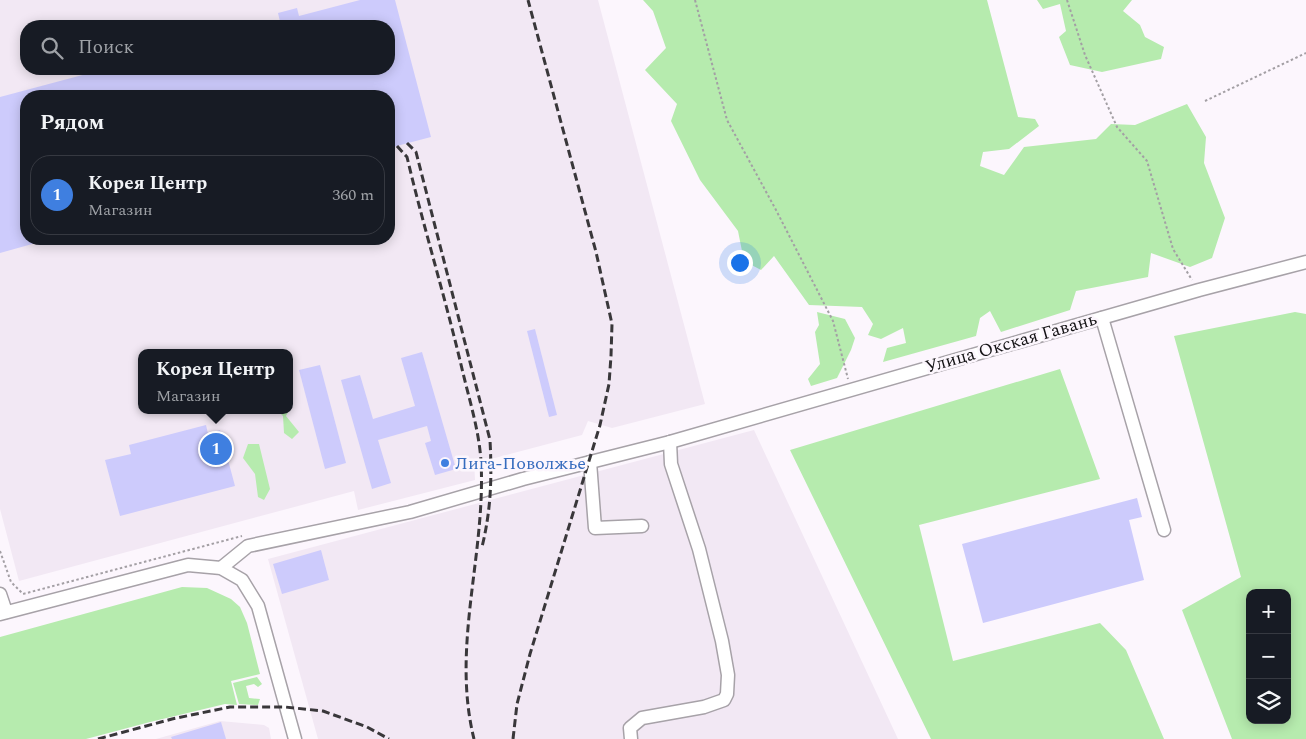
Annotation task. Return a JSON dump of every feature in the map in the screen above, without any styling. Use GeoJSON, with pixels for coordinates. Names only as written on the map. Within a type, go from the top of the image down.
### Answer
{"type":"FeatureCollection","features":[{"type":"Feature","properties":{"kind":"street","name":"Улица Окская Гавань"},"geometry":{"type":"LineString","coordinates":[[221,568],[248,546],[410,512],[523,479],[670,442],[1199,290],[1306,262]]}},
{"type":"Feature","properties":{"kind":"street"},"geometry":{"type":"LineString","coordinates":[[1102,318],[1164,530]]}},
{"type":"Feature","properties":{"kind":"street"},"geometry":{"type":"LineString","coordinates":[[631,739],[630,728],[642,718],[704,707],[724,700],[727,694],[728,675],[722,641],[699,548],[671,464],[670,442]]}},
{"type":"Feature","properties":{"kind":"street"},"geometry":{"type":"LineString","coordinates":[[590,462],[595,528],[642,526]]}},
{"type":"Feature","properties":{"kind":"street"},"geometry":{"type":"LineString","coordinates":[[0,594],[3,613],[188,565],[221,568],[242,580],[258,606],[295,739]]}},
{"type":"Feature","properties":{"kind":"path"},"geometry":{"type":"LineString","coordinates":[[695,0],[727,120],[833,321],[851,389]]}},
{"type":"Feature","properties":{"kind":"path"},"geometry":{"type":"LineString","coordinates":[[1067,0],[1086,55],[1117,127],[1147,161],[1173,249],[1199,290]]}},
{"type":"Feature","properties":{"kind":"path"},"geometry":{"type":"LineString","coordinates":[[1205,101],[1306,53]]}},
{"type":"Feature","properties":{"kind":"path"},"geometry":{"type":"LineString","coordinates":[[0,551],[10,582],[23,594],[242,536]]}},
{"type":"Feature","properties":{"kind":"shaded area"},"geometry":{"type":"Polygon","coordinates":[[[0,0],[598,0],[705,404],[612,428],[588,421],[582,435],[495,458],[474,459],[475,480],[358,510],[354,491],[19,581],[0,509],[0,0]]]}},
{"type":"Feature","properties":{"kind":"shaded area"},"geometry":{"type":"Polygon","coordinates":[[[754,430],[898,739],[318,739],[268,559],[754,430]]]}},
{"type":"Feature","properties":{"kind":"shaded area"},"geometry":{"type":"Polygon","coordinates":[[[220,721],[264,725],[269,728],[271,739],[156,739],[220,721]]]}},
{"type":"Feature","properties":{"kind":"green space"},"geometry":{"type":"Polygon","coordinates":[[[643,0],[987,0],[1018,117],[1035,119],[1039,126],[1009,149],[983,152],[980,166],[1004,175],[1024,147],[1096,139],[1111,124],[1135,125],[1187,104],[1206,137],[1204,163],[1225,218],[1212,258],[1190,267],[1151,253],[1148,277],[1076,291],[1070,310],[1001,332],[990,311],[980,318],[976,336],[883,362],[887,348],[906,343],[903,328],[881,339],[868,335],[873,324],[862,307],[809,305],[774,256],[761,270],[744,261],[738,231],[700,180],[671,121],[677,104],[645,70],[666,48],[653,11],[643,0]]]}},
{"type":"Feature","properties":{"kind":"green space"},"geometry":{"type":"Polygon","coordinates":[[[1037,0],[1132,0],[1123,11],[1140,25],[1145,37],[1164,47],[1161,59],[1102,72],[1070,65],[1059,37],[1066,31],[1060,4],[1043,9],[1037,0]]]}},
{"type":"Feature","properties":{"kind":"green space"},"geometry":{"type":"Polygon","coordinates":[[[817,312],[845,319],[855,338],[837,378],[811,386],[808,379],[820,364],[815,332],[819,325],[817,312]]]}},
{"type":"Feature","properties":{"kind":"green space"},"geometry":{"type":"Polygon","coordinates":[[[1295,312],[1306,314],[1306,739],[1232,739],[1182,610],[1241,577],[1174,336],[1295,312]]]}},
{"type":"Feature","properties":{"kind":"green space"},"geometry":{"type":"Polygon","coordinates":[[[1060,369],[1100,479],[919,525],[953,661],[1100,623],[1126,650],[1164,739],[931,739],[790,450],[1060,369]]]}},
{"type":"Feature","properties":{"kind":"green space"},"geometry":{"type":"Polygon","coordinates":[[[281,414],[287,414],[286,416],[299,432],[292,439],[284,433],[283,416],[281,414]]]}},
{"type":"Feature","properties":{"kind":"green space"},"geometry":{"type":"Polygon","coordinates":[[[248,444],[259,444],[270,489],[264,500],[258,497],[255,474],[243,458],[248,444]]]}},
{"type":"Feature","properties":{"kind":"green space"},"geometry":{"type":"Polygon","coordinates":[[[182,587],[207,588],[231,599],[240,607],[247,623],[260,674],[231,681],[237,705],[225,704],[86,739],[0,739],[0,637],[182,587]]]}},
{"type":"Feature","properties":{"kind":"green space"},"geometry":{"type":"Polygon","coordinates":[[[257,677],[262,684],[258,687],[254,684],[246,686],[249,698],[260,699],[258,705],[239,704],[233,683],[257,677]]]}},
{"type":"Feature","properties":{"kind":"building"},"geometry":{"type":"Polygon","coordinates":[[[360,0],[395,0],[431,137],[395,146],[395,90],[26,90],[82,75],[395,75],[395,20],[280,20],[278,13],[297,8],[299,16],[360,0]]]}},
{"type":"Feature","properties":{"kind":"building"},"geometry":{"type":"Polygon","coordinates":[[[20,92],[20,245],[29,245],[0,253],[0,97],[20,92]]]}},
{"type":"Feature","properties":{"kind":"building"},"geometry":{"type":"Polygon","coordinates":[[[535,329],[557,415],[549,417],[527,331],[535,329]]]}},
{"type":"Feature","properties":{"kind":"building"},"geometry":{"type":"Polygon","coordinates":[[[422,352],[456,469],[435,475],[425,443],[431,441],[427,426],[378,440],[391,483],[372,489],[341,380],[360,375],[373,419],[415,406],[401,358],[422,352]]]}},
{"type":"Feature","properties":{"kind":"building"},"geometry":{"type":"Polygon","coordinates":[[[320,365],[346,463],[325,469],[299,370],[320,365]]]}},
{"type":"Feature","properties":{"kind":"building"},"geometry":{"type":"Polygon","coordinates":[[[206,425],[208,434],[220,430],[235,486],[120,516],[105,460],[131,454],[129,445],[206,425]]]}},
{"type":"Feature","properties":{"kind":"building"},"geometry":{"type":"Polygon","coordinates":[[[1137,498],[1142,517],[1129,520],[1144,580],[983,623],[962,544],[1137,498]]]}},
{"type":"Feature","properties":{"kind":"building"},"geometry":{"type":"Polygon","coordinates":[[[321,550],[329,580],[282,594],[273,564],[321,550]]]}},
{"type":"Feature","properties":{"kind":"building"},"geometry":{"type":"Polygon","coordinates":[[[221,722],[226,739],[172,739],[171,737],[221,722]]]}},
{"type":"Feature","properties":{"kind":"railway"},"geometry":{"type":"LineString","coordinates":[[513,739],[517,704],[530,654],[600,425],[609,384],[612,324],[596,252],[528,0]]}},
{"type":"Feature","properties":{"kind":"railway"},"geometry":{"type":"LineString","coordinates":[[407,143],[416,152],[490,440],[490,494],[482,547]]}},
{"type":"Feature","properties":{"kind":"railway"},"geometry":{"type":"LineString","coordinates":[[397,146],[407,157],[474,417],[480,450],[481,496],[479,531],[467,635],[466,670],[468,704],[474,739]]}},
{"type":"Feature","properties":{"kind":"railway"},"geometry":{"type":"LineString","coordinates":[[98,739],[172,719],[230,707],[285,707],[323,711],[367,727],[389,739]]}},
{"type":"Feature","properties":{"kind":"place","name":"Корея Центр"},"geometry":{"type":"Point","coordinates":[216,449]}},
{"type":"Feature","properties":{"kind":"place","name":"Лига-Поволжье"},"geometry":{"type":"Point","coordinates":[445,463]}}]}
